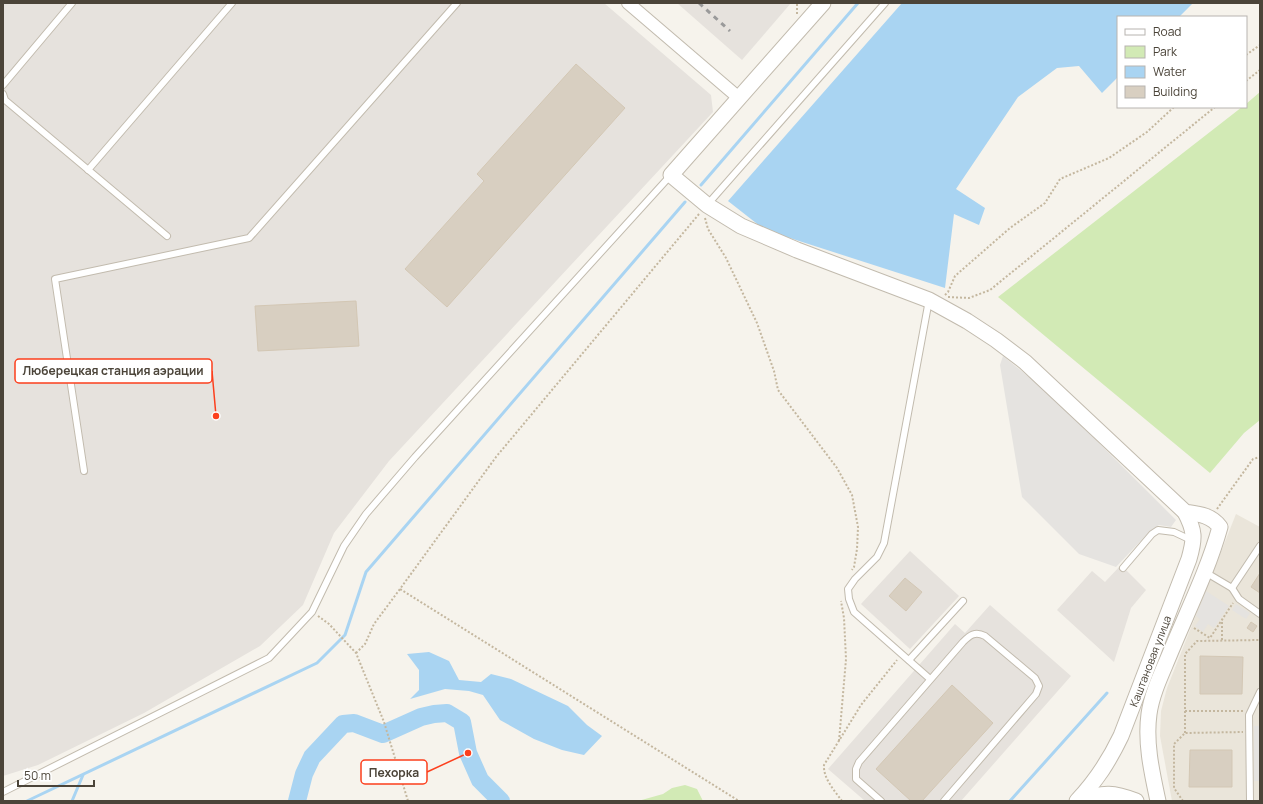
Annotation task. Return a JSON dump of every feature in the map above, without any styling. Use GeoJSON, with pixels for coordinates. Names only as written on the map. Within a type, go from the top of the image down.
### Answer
{"type":"FeatureCollection","features":[{"type":"Feature","properties":{"kind":"street"},"geometry":{"type":"LineString","coordinates":[[628,3],[740,98]]}},
{"type":"Feature","properties":{"kind":"street"},"geometry":{"type":"LineString","coordinates":[[822,3],[671,175],[705,208],[741,226],[791,247],[929,300],[967,321],[1025,362],[1185,512],[1192,527],[1194,541]]}},
{"type":"Feature","properties":{"kind":"street"},"geometry":{"type":"LineString","coordinates":[[1185,512],[1210,518]]}},
{"type":"Feature","properties":{"kind":"street","name":"Каштановая улица"},"geometry":{"type":"LineString","coordinates":[[1158,801],[1152,773],[1148,740],[1149,713],[1157,686],[1204,572],[1220,527],[1210,518]]}},
{"type":"Feature","properties":{"kind":"street","name":"Каштановая улица"},"geometry":{"type":"LineString","coordinates":[[1077,801],[1095,782],[1121,736],[1194,541]]}},
{"type":"Feature","properties":{"kind":"street"},"geometry":{"type":"LineString","coordinates":[[1081,801],[1094,795],[1116,794],[1136,801]]}},
{"type":"Feature","properties":{"kind":"lane"},"geometry":{"type":"LineString","coordinates":[[3,85],[72,3]]}},
{"type":"Feature","properties":{"kind":"lane"},"geometry":{"type":"LineString","coordinates":[[88,170],[232,3]]}},
{"type":"Feature","properties":{"kind":"lane"},"geometry":{"type":"LineString","coordinates":[[84,471],[55,280],[249,238],[457,3]]}},
{"type":"Feature","properties":{"kind":"lane"},"geometry":{"type":"LineString","coordinates":[[705,208],[885,3]]}},
{"type":"Feature","properties":{"kind":"lane"},"geometry":{"type":"LineString","coordinates":[[3,94],[5,100],[167,236]]}},
{"type":"Feature","properties":{"kind":"lane"},"geometry":{"type":"LineString","coordinates":[[3,792],[269,658],[312,612],[344,546],[366,514],[415,457],[671,175]]}},
{"type":"Feature","properties":{"kind":"lane"},"geometry":{"type":"LineString","coordinates":[[929,300],[884,543],[877,557],[855,579],[848,589],[849,599],[854,612],[930,679]]}},
{"type":"Feature","properties":{"kind":"lane"},"geometry":{"type":"LineString","coordinates":[[1123,568],[1152,534],[1158,530],[1174,532],[1194,541]]}},
{"type":"Feature","properties":{"kind":"lane"},"geometry":{"type":"LineString","coordinates":[[1232,588],[1260,546]]}},
{"type":"Feature","properties":{"kind":"lane"},"geometry":{"type":"LineString","coordinates":[[1204,572],[1232,588],[1237,597],[1260,614]]}},
{"type":"Feature","properties":{"kind":"lane"},"geometry":{"type":"LineString","coordinates":[[909,660],[963,601]]}},
{"type":"Feature","properties":{"kind":"lane"},"geometry":{"type":"LineString","coordinates":[[881,801],[856,779],[859,762],[930,679],[971,635],[979,633],[985,636],[1035,678],[1039,686],[1036,694],[944,801]]}},
{"type":"Feature","properties":{"kind":"lane"},"geometry":{"type":"LineString","coordinates":[[1250,801],[1250,711],[1260,692]]}},
{"type":"Feature","properties":{"kind":"path"},"geometry":{"type":"LineString","coordinates":[[1247,54],[1260,45]]}},
{"type":"Feature","properties":{"kind":"path"},"geometry":{"type":"LineString","coordinates":[[1247,81],[1260,70]]}},
{"type":"Feature","properties":{"kind":"path"},"geometry":{"type":"LineString","coordinates":[[1173,108],[1147,132],[1109,158],[1060,178],[1045,203],[1010,228],[955,276],[948,292],[943,297],[969,298],[990,290],[1214,108]]}},
{"type":"Feature","properties":{"kind":"path"},"geometry":{"type":"LineString","coordinates":[[705,208],[708,229],[726,258],[757,323],[778,390],[837,468],[852,495],[858,527],[854,567],[851,571]]}},
{"type":"Feature","properties":{"kind":"path"},"geometry":{"type":"LineString","coordinates":[[356,653],[365,644],[374,624],[496,457],[705,208]]}},
{"type":"Feature","properties":{"kind":"path"},"geometry":{"type":"LineString","coordinates":[[1210,518],[1254,459],[1260,457]]}},
{"type":"Feature","properties":{"kind":"path"},"geometry":{"type":"LineString","coordinates":[[400,589],[739,801]]}},
{"type":"Feature","properties":{"kind":"path"},"geometry":{"type":"LineString","coordinates":[[839,741],[846,659],[844,618],[840,596]]}},
{"type":"Feature","properties":{"kind":"path"},"geometry":{"type":"LineString","coordinates":[[1210,639],[1237,597]]}},
{"type":"Feature","properties":{"kind":"path"},"geometry":{"type":"LineString","coordinates":[[312,612],[329,624],[356,653],[384,722],[408,801]]}},
{"type":"Feature","properties":{"kind":"path"},"geometry":{"type":"LineString","coordinates":[[1222,620],[1222,640]]}},
{"type":"Feature","properties":{"kind":"path"},"geometry":{"type":"LineString","coordinates":[[1190,625],[1210,639]]}},
{"type":"Feature","properties":{"kind":"path"},"geometry":{"type":"LineString","coordinates":[[1198,630],[1201,626]]}},
{"type":"Feature","properties":{"kind":"path"},"geometry":{"type":"LineString","coordinates":[[1185,733],[1185,654],[1197,640],[1260,640]]}},
{"type":"Feature","properties":{"kind":"path"},"geometry":{"type":"LineString","coordinates":[[842,801],[823,771],[824,764],[861,705],[902,654]]}},
{"type":"Feature","properties":{"kind":"path"},"geometry":{"type":"LineString","coordinates":[[1185,711],[1250,711]]}},
{"type":"Feature","properties":{"kind":"path"},"geometry":{"type":"LineString","coordinates":[[1183,801],[1174,788],[1174,744],[1185,733],[1249,732]]}},
{"type":"Feature","properties":{"kind":"shaded area"},"geometry":{"type":"Polygon","coordinates":[[[3,3],[604,3],[711,95],[713,112],[389,461],[334,533],[303,605],[260,646],[144,713],[38,765],[3,776],[3,3]]]}},
{"type":"Feature","properties":{"kind":"shaded area"},"geometry":{"type":"Polygon","coordinates":[[[677,3],[791,3],[742,60],[677,3]]]}},
{"type":"Feature","properties":{"kind":"shaded area"},"geometry":{"type":"Polygon","coordinates":[[[1003,356],[1052,396],[1176,520],[1171,527],[1159,525],[1150,531],[1116,567],[1079,554],[1022,497],[1000,365],[1003,356]]]}},
{"type":"Feature","properties":{"kind":"shaded area"},"geometry":{"type":"Polygon","coordinates":[[[1236,514],[1260,527],[1260,801],[1172,801],[1160,736],[1161,711],[1167,688],[1236,514]]]}},
{"type":"Feature","properties":{"kind":"shaded area"},"geometry":{"type":"Polygon","coordinates":[[[910,551],[959,596],[910,649],[861,604],[910,551]]]}},
{"type":"Feature","properties":{"kind":"shaded area"},"geometry":{"type":"Polygon","coordinates":[[[1121,565],[1146,590],[1131,608],[1114,662],[1057,610],[1092,571],[1105,582],[1121,565]]]}},
{"type":"Feature","properties":{"kind":"shaded area"},"geometry":{"type":"Polygon","coordinates":[[[1206,591],[1229,606],[1214,628],[1208,624],[1203,632],[1195,626],[1200,619],[1196,616],[1206,591]]]}},
{"type":"Feature","properties":{"kind":"shaded area"},"geometry":{"type":"Polygon","coordinates":[[[1236,604],[1250,613],[1246,619],[1232,610],[1236,604]]]}},
{"type":"Feature","properties":{"kind":"shaded area"},"geometry":{"type":"Polygon","coordinates":[[[990,605],[1071,676],[961,801],[865,801],[828,769],[955,624],[965,633],[990,605]]]}},
{"type":"Feature","properties":{"kind":"shaded area"},"geometry":{"type":"Polygon","coordinates":[[[1254,726],[1260,726],[1260,781],[1254,781],[1254,726]]]}},
{"type":"Feature","properties":{"kind":"green space"},"geometry":{"type":"Polygon","coordinates":[[[1260,92],[1260,420],[1244,433],[1210,473],[998,297],[1241,108],[1247,108],[1247,103],[1260,92]]]}},
{"type":"Feature","properties":{"kind":"green space"},"geometry":{"type":"Polygon","coordinates":[[[685,785],[697,789],[703,801],[638,801],[663,794],[672,788],[685,785]]]}},
{"type":"Feature","properties":{"kind":"water"},"geometry":{"type":"Polygon","coordinates":[[[902,3],[1193,3],[1180,16],[1117,16],[1117,78],[1102,93],[1079,66],[1057,68],[1018,97],[956,189],[985,208],[979,225],[954,214],[945,288],[765,230],[728,201],[902,3]]]}},
{"type":"Feature","properties":{"kind":"water"},"geometry":{"type":"Polygon","coordinates":[[[429,652],[449,661],[459,680],[481,682],[491,674],[511,679],[568,706],[587,725],[602,736],[584,755],[562,750],[534,739],[500,720],[483,695],[469,691],[445,689],[410,699],[419,690],[419,670],[407,654],[429,652]]]}},
{"type":"Feature","properties":{"kind":"building"},"geometry":{"type":"Polygon","coordinates":[[[576,64],[625,108],[447,307],[405,269],[484,181],[477,174],[576,64]]]}},
{"type":"Feature","properties":{"kind":"building"},"geometry":{"type":"Polygon","coordinates":[[[356,301],[359,346],[258,351],[255,306],[356,301]]]}},
{"type":"Feature","properties":{"kind":"building"},"geometry":{"type":"Polygon","coordinates":[[[1260,573],[1260,593],[1251,587],[1260,573]]]}},
{"type":"Feature","properties":{"kind":"building"},"geometry":{"type":"Polygon","coordinates":[[[905,578],[922,592],[906,611],[889,596],[905,578]]]}},
{"type":"Feature","properties":{"kind":"building"},"geometry":{"type":"Polygon","coordinates":[[[1251,622],[1257,626],[1253,632],[1247,628],[1251,622]]]}},
{"type":"Feature","properties":{"kind":"building"},"geometry":{"type":"Polygon","coordinates":[[[1200,656],[1243,657],[1242,694],[1200,694],[1200,656]]]}},
{"type":"Feature","properties":{"kind":"building"},"geometry":{"type":"Polygon","coordinates":[[[952,685],[993,723],[922,801],[911,801],[876,769],[952,685]]]}},
{"type":"Feature","properties":{"kind":"building"},"geometry":{"type":"Polygon","coordinates":[[[1190,750],[1232,750],[1232,787],[1189,787],[1190,750]]]}},
{"type":"Feature","properties":{"kind":"waterway"},"geometry":{"type":"LineString","coordinates":[[701,185],[858,3]]}},
{"type":"Feature","properties":{"kind":"waterway"},"geometry":{"type":"LineString","coordinates":[[27,801],[317,663],[345,635],[366,572],[685,202]]}},
{"type":"Feature","properties":{"kind":"waterway"},"geometry":{"type":"LineString","coordinates":[[1010,801],[1107,693]]}},
{"type":"Feature","properties":{"kind":"waterway"},"geometry":{"type":"LineString","coordinates":[[297,801],[304,774],[312,757],[343,724],[354,723],[383,734],[421,717],[447,713],[462,722],[468,753],[480,780],[501,801]]}},
{"type":"Feature","properties":{"kind":"waterway"},"geometry":{"type":"LineString","coordinates":[[72,801],[83,775]]}},
{"type":"Feature","properties":{"kind":"railway"},"geometry":{"type":"LineString","coordinates":[[699,3],[730,31]]}},
{"type":"Feature","properties":{"kind":"place","name":"Люберецкая станция аэрации"},"geometry":{"type":"Point","coordinates":[216,416]}},
{"type":"Feature","properties":{"kind":"place","name":"Пехорка"},"geometry":{"type":"Point","coordinates":[468,753]}}]}
